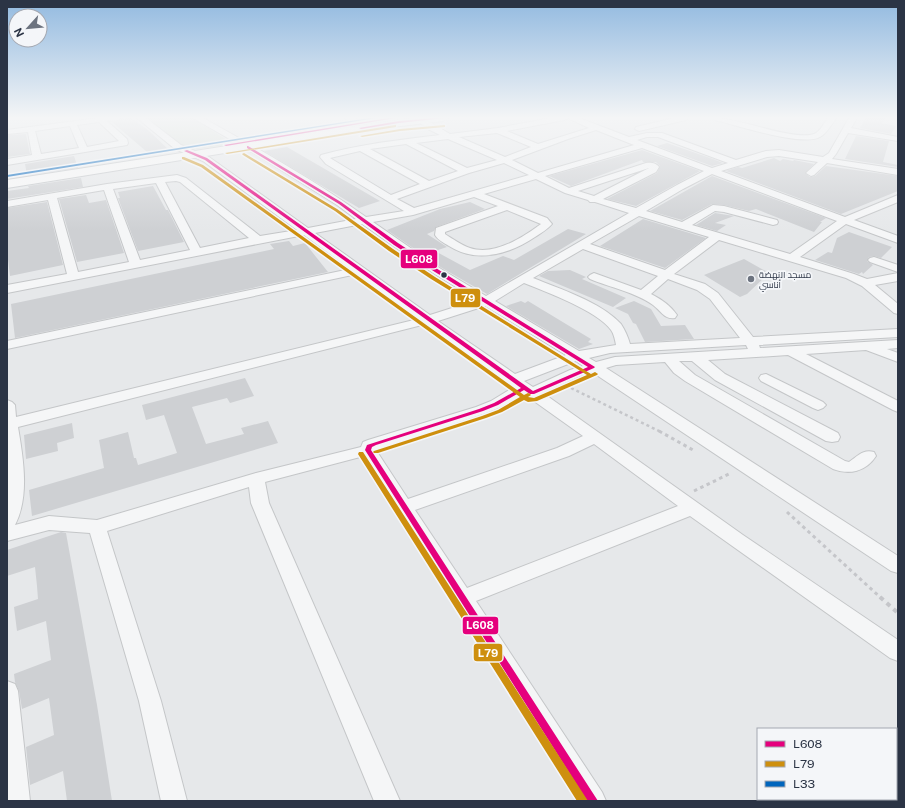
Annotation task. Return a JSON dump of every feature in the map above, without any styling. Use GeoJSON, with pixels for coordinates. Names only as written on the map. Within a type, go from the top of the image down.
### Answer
{"type":"FeatureCollection","features":[{"type":"Feature","properties":{"kind":"main road"},"geometry":{"type":"LineString","coordinates":[[7,178],[171,156]]}},
{"type":"Feature","properties":{"kind":"main road"},"geometry":{"type":"LineString","coordinates":[[7,184],[175,156]]}},
{"type":"Feature","properties":{"kind":"street"},"geometry":{"type":"LineString","coordinates":[[7,162],[46,156]]}},
{"type":"Feature","properties":{"kind":"street"},"geometry":{"type":"LineString","coordinates":[[198,156],[206,159],[428,320],[595,437],[830,606],[898,652]]}},
{"type":"Feature","properties":{"kind":"street"},"geometry":{"type":"LineString","coordinates":[[262,156],[295,175],[396,244],[577,356],[898,566]]}},
{"type":"Feature","properties":{"kind":"street"},"geometry":{"type":"LineString","coordinates":[[326,156],[324,158],[329,162],[413,212]]}},
{"type":"Feature","properties":{"kind":"street"},"geometry":{"type":"LineString","coordinates":[[375,156],[429,185]]}},
{"type":"Feature","properties":{"kind":"street"},"geometry":{"type":"LineString","coordinates":[[435,156],[466,171]]}},
{"type":"Feature","properties":{"kind":"street"},"geometry":{"type":"LineString","coordinates":[[494,156],[568,191],[593,200],[638,212],[850,276],[866,284],[898,310]]}},
{"type":"Feature","properties":{"kind":"street"},"geometry":{"type":"LineString","coordinates":[[390,198],[515,156]]}},
{"type":"Feature","properties":{"kind":"street"},"geometry":{"type":"LineString","coordinates":[[7,290],[258,240],[413,212],[605,156]]}},
{"type":"Feature","properties":{"kind":"street"},"geometry":{"type":"LineString","coordinates":[[671,156],[898,240]]}},
{"type":"Feature","properties":{"kind":"street"},"geometry":{"type":"LineString","coordinates":[[715,156],[735,163]]}},
{"type":"Feature","properties":{"kind":"street"},"geometry":{"type":"LineString","coordinates":[[9,424],[428,320],[462,310],[486,301],[680,187],[712,171],[735,163],[764,156]]}},
{"type":"Feature","properties":{"kind":"street"},"geometry":{"type":"LineString","coordinates":[[795,156],[894,172]]}},
{"type":"Feature","properties":{"kind":"street"},"geometry":{"type":"LineString","coordinates":[[811,173],[830,156]]}},
{"type":"Feature","properties":{"kind":"street"},"geometry":{"type":"LineString","coordinates":[[568,191],[652,165],[655,167],[653,170],[593,200]]}},
{"type":"Feature","properties":{"kind":"street"},"geometry":{"type":"LineString","coordinates":[[7,204],[107,187],[177,178],[183,180],[258,240]]}},
{"type":"Feature","properties":{"kind":"street"},"geometry":{"type":"LineString","coordinates":[[159,180],[197,252]]}},
{"type":"Feature","properties":{"kind":"street"},"geometry":{"type":"LineString","coordinates":[[107,187],[136,264]]}},
{"type":"Feature","properties":{"kind":"street"},"geometry":{"type":"LineString","coordinates":[[475,194],[507,206],[543,220],[547,224],[525,241],[495,252],[472,252],[440,235],[440,230],[507,206]]}},
{"type":"Feature","properties":{"kind":"street"},"geometry":{"type":"LineString","coordinates":[[52,196],[73,276]]}},
{"type":"Feature","properties":{"kind":"street"},"geometry":{"type":"LineString","coordinates":[[792,258],[844,221],[898,198]]}},
{"type":"Feature","properties":{"kind":"street"},"geometry":{"type":"LineString","coordinates":[[684,226],[713,208],[724,209],[773,222]]}},
{"type":"Feature","properties":{"kind":"street"},"geometry":{"type":"LineString","coordinates":[[644,295],[681,262],[718,236]]}},
{"type":"Feature","properties":{"kind":"street"},"geometry":{"type":"LineString","coordinates":[[582,245],[668,274],[701,287],[710,293],[753,346]]}},
{"type":"Feature","properties":{"kind":"street"},"geometry":{"type":"LineString","coordinates":[[874,260],[898,269]]}},
{"type":"Feature","properties":{"kind":"street"},"geometry":{"type":"LineString","coordinates":[[7,345],[359,270]]}},
{"type":"Feature","properties":{"kind":"street"},"geometry":{"type":"LineString","coordinates":[[594,277],[644,295],[658,302],[671,315]]}},
{"type":"Feature","properties":{"kind":"street"},"geometry":{"type":"LineString","coordinates":[[866,284],[898,277]]}},
{"type":"Feature","properties":{"kind":"street"},"geometry":{"type":"LineString","coordinates":[[524,279],[574,301],[604,318],[616,328],[624,347]]}},
{"type":"Feature","properties":{"kind":"street"},"geometry":{"type":"LineString","coordinates":[[523,387],[557,382],[592,367],[615,361],[696,356],[778,340],[898,333]]}},
{"type":"Feature","properties":{"kind":"street"},"geometry":{"type":"LineString","coordinates":[[778,340],[790,350],[898,407]]}},
{"type":"Feature","properties":{"kind":"street"},"geometry":{"type":"LineString","coordinates":[[7,534],[49,523],[97,527],[256,479],[368,450],[369,446],[374,444],[496,404],[577,356],[600,350],[624,347],[753,346],[790,350],[898,344]]}},
{"type":"Feature","properties":{"kind":"street"},"geometry":{"type":"LineString","coordinates":[[868,346],[898,358]]}},
{"type":"Feature","properties":{"kind":"street"},"geometry":{"type":"LineString","coordinates":[[696,356],[720,377],[832,437]]}},
{"type":"Feature","properties":{"kind":"street"},"geometry":{"type":"LineString","coordinates":[[668,357],[679,370],[690,378],[839,465],[846,468],[852,468],[868,456]]}},
{"type":"Feature","properties":{"kind":"street"},"geometry":{"type":"LineString","coordinates":[[766,378],[818,405]]}},
{"type":"Feature","properties":{"kind":"street"},"geometry":{"type":"LineString","coordinates":[[771,404],[791,392]]}},
{"type":"Feature","properties":{"kind":"street"},"geometry":{"type":"LineString","coordinates":[[7,405],[10,458],[15,471],[14,499],[7,523]]}},
{"type":"Feature","properties":{"kind":"street"},"geometry":{"type":"LineString","coordinates":[[404,507],[563,452],[595,437]]}},
{"type":"Feature","properties":{"kind":"street"},"geometry":{"type":"LineString","coordinates":[[368,450],[593,801]]}},
{"type":"Feature","properties":{"kind":"street"},"geometry":{"type":"LineString","coordinates":[[256,479],[260,503],[387,801]]}},
{"type":"Feature","properties":{"kind":"street"},"geometry":{"type":"LineString","coordinates":[[462,598],[679,514],[685,503]]}},
{"type":"Feature","properties":{"kind":"street"},"geometry":{"type":"LineString","coordinates":[[97,527],[150,701],[174,801]]}},
{"type":"Feature","properties":{"kind":"street"},"geometry":{"type":"LineString","coordinates":[[7,691],[17,801]]}},
{"type":"Feature","properties":{"kind":"path"},"geometry":{"type":"LineString","coordinates":[[557,382],[663,433],[694,451]]}},
{"type":"Feature","properties":{"kind":"path"},"geometry":{"type":"LineString","coordinates":[[685,503],[732,473],[726,469]]}},
{"type":"Feature","properties":{"kind":"path"},"geometry":{"type":"LineString","coordinates":[[785,511],[898,612]]}},
{"type":"Feature","properties":{"kind":"building"},"geometry":{"type":"Polygon","coordinates":[[[74,156],[78,168],[27,175],[25,164],[74,156]]]}},
{"type":"Feature","properties":{"kind":"building"},"geometry":{"type":"Polygon","coordinates":[[[272,156],[302,156],[380,201],[359,208],[272,156]]]}},
{"type":"Feature","properties":{"kind":"building"},"geometry":{"type":"Polygon","coordinates":[[[622,156],[658,156],[700,171],[636,206],[607,199],[657,173],[660,166],[656,162],[643,162],[642,160],[571,186],[549,176],[622,156]]]}},
{"type":"Feature","properties":{"kind":"building"},"geometry":{"type":"Polygon","coordinates":[[[684,156],[704,156],[723,163],[712,166],[684,156]]]}},
{"type":"Feature","properties":{"kind":"building"},"geometry":{"type":"Polygon","coordinates":[[[847,156],[885,156],[883,162],[898,165],[898,167],[845,159],[847,156]]]}},
{"type":"Feature","properties":{"kind":"building"},"geometry":{"type":"Polygon","coordinates":[[[774,158],[780,161],[783,159],[814,164],[805,173],[810,177],[815,176],[826,166],[898,176],[898,191],[841,214],[726,171],[738,167],[742,168],[774,158]]]}},
{"type":"Feature","properties":{"kind":"building"},"geometry":{"type":"Polygon","coordinates":[[[712,176],[826,218],[820,222],[822,222],[814,232],[756,209],[749,211],[724,205],[712,204],[682,220],[650,211],[712,176]]]}},
{"type":"Feature","properties":{"kind":"building"},"geometry":{"type":"Polygon","coordinates":[[[81,178],[83,187],[7,199],[7,191],[29,188],[28,186],[81,178]]]}},
{"type":"Feature","properties":{"kind":"building"},"geometry":{"type":"Polygon","coordinates":[[[153,186],[166,210],[168,210],[184,242],[138,251],[118,198],[120,198],[118,192],[153,186]]]}},
{"type":"Feature","properties":{"kind":"building"},"geometry":{"type":"Polygon","coordinates":[[[86,195],[89,203],[106,200],[124,253],[77,262],[59,199],[86,195]]]}},
{"type":"Feature","properties":{"kind":"building"},"geometry":{"type":"Polygon","coordinates":[[[47,202],[63,265],[10,276],[7,251],[7,208],[47,202]]]}},
{"type":"Feature","properties":{"kind":"building"},"geometry":{"type":"Polygon","coordinates":[[[470,202],[485,209],[436,227],[434,231],[427,234],[447,247],[435,251],[470,270],[503,256],[514,260],[568,229],[586,234],[487,294],[442,268],[387,230],[440,209],[470,202]]]}},
{"type":"Feature","properties":{"kind":"building"},"geometry":{"type":"Polygon","coordinates":[[[715,213],[734,216],[715,223],[726,225],[717,231],[696,225],[715,213]]]}},
{"type":"Feature","properties":{"kind":"building"},"geometry":{"type":"Polygon","coordinates":[[[643,219],[706,238],[665,268],[600,246],[643,219]]]}},
{"type":"Feature","properties":{"kind":"building"},"geometry":{"type":"Polygon","coordinates":[[[849,232],[892,247],[881,258],[874,256],[869,257],[867,261],[873,265],[863,274],[862,272],[859,274],[815,260],[828,252],[832,253],[837,238],[849,232]]]}},
{"type":"Feature","properties":{"kind":"building"},"geometry":{"type":"Polygon","coordinates":[[[289,241],[293,246],[305,243],[328,272],[15,338],[11,304],[274,249],[270,244],[289,241]]]}},
{"type":"Feature","properties":{"kind":"building","name":"مسجد النهضة أناسي"},"geometry":{"type":"Polygon","coordinates":[[[744,259],[769,273],[747,294],[740,297],[704,275],[744,259]]]}},
{"type":"Feature","properties":{"kind":"building"},"geometry":{"type":"Polygon","coordinates":[[[570,270],[586,277],[582,279],[626,298],[613,307],[539,276],[548,271],[570,270]]]}},
{"type":"Feature","properties":{"kind":"building"},"geometry":{"type":"Polygon","coordinates":[[[521,301],[525,303],[528,301],[591,339],[588,342],[593,344],[579,349],[506,306],[521,301]]]}},
{"type":"Feature","properties":{"kind":"building"},"geometry":{"type":"Polygon","coordinates":[[[634,301],[651,309],[661,326],[685,325],[694,339],[645,342],[636,324],[633,323],[628,314],[615,308],[634,301]]]}},
{"type":"Feature","properties":{"kind":"building"},"geometry":{"type":"Polygon","coordinates":[[[245,378],[254,396],[230,403],[227,398],[192,407],[206,444],[244,434],[241,428],[268,421],[278,443],[32,516],[29,490],[104,468],[99,440],[128,432],[134,458],[136,458],[138,465],[177,453],[164,415],[146,420],[142,405],[245,378]]]}},
{"type":"Feature","properties":{"kind":"building"},"geometry":{"type":"Polygon","coordinates":[[[72,423],[74,438],[57,443],[58,451],[26,459],[24,435],[72,423]]]}},
{"type":"Feature","properties":{"kind":"building"},"geometry":{"type":"Polygon","coordinates":[[[61,532],[66,533],[97,705],[112,801],[67,801],[63,771],[30,785],[26,747],[54,735],[49,698],[22,709],[14,674],[51,660],[46,621],[17,631],[14,607],[38,599],[35,567],[7,576],[7,550],[61,532]]]}},
{"type":"Feature","properties":{"kind":"transit line","name":"L33"},"geometry":{"type":"LineString","coordinates":[[7,176],[136,156]]}},
{"type":"Feature","properties":{"kind":"transit line","name":"L608"},"geometry":{"type":"LineString","coordinates":[[198,156],[206,159],[532,393],[592,367]]}},
{"type":"Feature","properties":{"kind":"transit line","name":"L79"},"geometry":{"type":"LineString","coordinates":[[247,156],[336,210],[433,278],[588,374]]}},
{"type":"Feature","properties":{"kind":"transit line","name":"L608"},"geometry":{"type":"LineString","coordinates":[[262,156],[340,203],[396,244],[437,271],[592,367]]}},
{"type":"Feature","properties":{"kind":"transit line","name":"L79"},"geometry":{"type":"LineString","coordinates":[[183,158],[202,166],[528,400],[535,400],[595,374]]}},
{"type":"Feature","properties":{"kind":"transit line","name":"L608"},"geometry":{"type":"LineString","coordinates":[[368,450],[369,446],[374,444],[481,410],[496,404],[524,388]]}},
{"type":"Feature","properties":{"kind":"transit line","name":"L79"},"geometry":{"type":"LineString","coordinates":[[376,452],[484,417],[500,411],[528,395]]}},
{"type":"Feature","properties":{"kind":"transit line","name":"L608"},"geometry":{"type":"LineString","coordinates":[[368,450],[593,801]]}},
{"type":"Feature","properties":{"kind":"transit line","name":"L79"},"geometry":{"type":"LineString","coordinates":[[361,454],[583,801]]}},
{"type":"Feature","properties":{"kind":"place","name":"مسجد النهضة أناسي"},"geometry":{"type":"Point","coordinates":[751,279]}}]}
